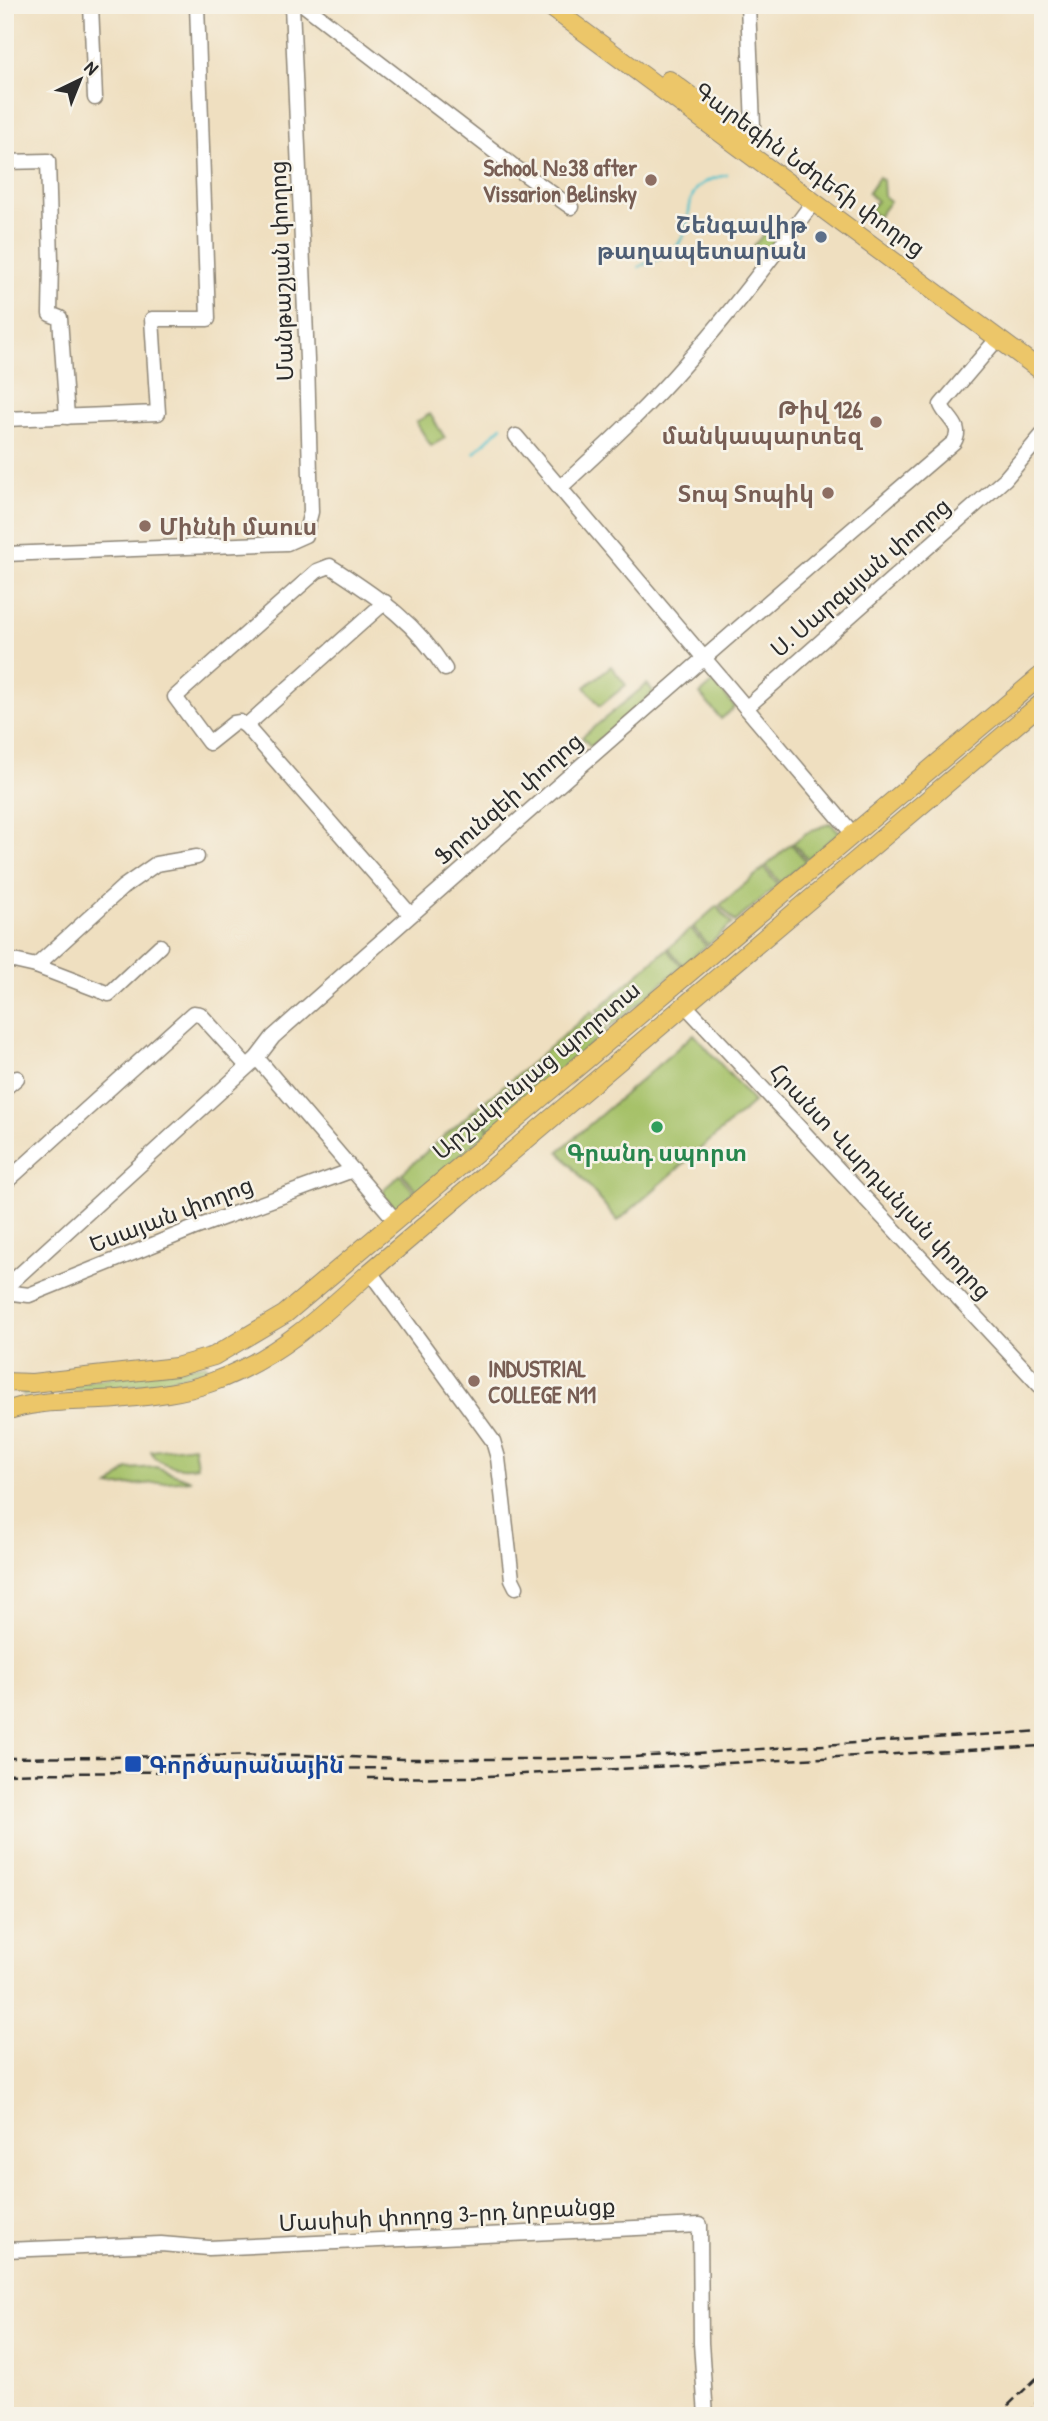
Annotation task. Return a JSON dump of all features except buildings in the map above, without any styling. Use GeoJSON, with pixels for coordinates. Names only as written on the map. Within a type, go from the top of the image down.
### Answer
{"type":"FeatureCollection","features":[{"type":"Feature","properties":{"kind":"main road","name":"Գարեգին Նժդեհի փողոց"},"geometry":{"type":"LineString","coordinates":[[548,5],[1043,358]]}},
{"type":"Feature","properties":{"kind":"main road","name":"Գարեգին Նժդեհի փողոց"},"geometry":{"type":"LineString","coordinates":[[568,5],[814,201],[1043,372]]}},
{"type":"Feature","properties":{"kind":"main road","name":"Արշակունյաց պողոտա"},"geometry":{"type":"LineString","coordinates":[[5,1382],[32,1383],[176,1367],[214,1356],[285,1314],[1043,674]]}},
{"type":"Feature","properties":{"kind":"main road"},"geometry":{"type":"LineString","coordinates":[[1027,687],[1027,699],[1034,704],[1042,703]]}},
{"type":"Feature","properties":{"kind":"main road","name":"Արշակունյաց պողոտա"},"geometry":{"type":"LineString","coordinates":[[5,1412],[22,1406],[118,1399],[186,1389],[221,1378],[290,1340],[317,1321],[370,1272],[1042,703]]}},
{"type":"Feature","properties":{"kind":"main road"},"geometry":{"type":"LineString","coordinates":[[1000,710],[1017,709],[1016,725]]}},
{"type":"Feature","properties":{"kind":"main road"},"geometry":{"type":"LineString","coordinates":[[671,988],[685,1005]]}},
{"type":"Feature","properties":{"kind":"main road"},"geometry":{"type":"LineString","coordinates":[[356,1254],[370,1272]]}},
{"type":"Feature","properties":{"kind":"main road"},"geometry":{"type":"LineString","coordinates":[[214,1356],[225,1367],[221,1378]]}},
{"type":"Feature","properties":{"kind":"street"},"geometry":{"type":"LineString","coordinates":[[91,5],[95,98]]}},
{"type":"Feature","properties":{"kind":"street"},"geometry":{"type":"LineString","coordinates":[[5,419],[158,413],[152,319],[208,319],[197,5]]}},
{"type":"Feature","properties":{"kind":"street","name":"Մանթաշյան փողոց"},"geometry":{"type":"LineString","coordinates":[[5,554],[287,544],[304,535],[311,512],[308,373],[292,5]]}},
{"type":"Feature","properties":{"kind":"street"},"geometry":{"type":"LineString","coordinates":[[304,5],[571,207]]}},
{"type":"Feature","properties":{"kind":"street"},"geometry":{"type":"LineString","coordinates":[[747,146],[753,126],[748,5]]}},
{"type":"Feature","properties":{"kind":"street"},"geometry":{"type":"LineString","coordinates":[[5,162],[48,161],[50,314],[60,318],[66,417]]}},
{"type":"Feature","properties":{"kind":"street"},"geometry":{"type":"LineString","coordinates":[[560,488],[614,438],[684,366],[814,201]]}},
{"type":"Feature","properties":{"kind":"street","name":"Ֆրունզեի փողոց"},"geometry":{"type":"LineString","coordinates":[[5,1290],[252,1062],[274,1037],[410,914],[954,442],[958,436],[957,428],[941,405],[998,338]]}},
{"type":"Feature","properties":{"kind":"street","name":"Ս. Սարգսյան փողոց"},"geometry":{"type":"LineString","coordinates":[[746,708],[1005,479],[1043,433]]}},
{"type":"Feature","properties":{"kind":"street"},"geometry":{"type":"LineString","coordinates":[[516,436],[853,834]]}},
{"type":"Feature","properties":{"kind":"street"},"geometry":{"type":"LineString","coordinates":[[410,914],[246,726],[240,722],[234,723],[209,743],[176,700],[176,695],[317,571],[330,566],[385,602],[418,632],[445,669]]}},
{"type":"Feature","properties":{"kind":"street"},"geometry":{"type":"LineString","coordinates":[[246,726],[385,602]]}},
{"type":"Feature","properties":{"kind":"street"},"geometry":{"type":"LineString","coordinates":[[36,966],[124,887],[156,864],[197,857]]}},
{"type":"Feature","properties":{"kind":"street"},"geometry":{"type":"LineString","coordinates":[[5,959],[36,966],[109,994],[160,946]]}},
{"type":"Feature","properties":{"kind":"street","name":"Հրանտ Վարդանյան փողոց"},"geometry":{"type":"LineString","coordinates":[[685,1005],[1043,1389]]}},
{"type":"Feature","properties":{"kind":"street"},"geometry":{"type":"LineString","coordinates":[[5,1182],[192,1013],[200,1014],[252,1062],[353,1170],[396,1221]]}},
{"type":"Feature","properties":{"kind":"street"},"geometry":{"type":"LineString","coordinates":[[5,1088],[17,1078]]}},
{"type":"Feature","properties":{"kind":"street","name":"Եսայան փողոց"},"geometry":{"type":"LineString","coordinates":[[5,1290],[29,1295],[192,1229],[353,1170]]}},
{"type":"Feature","properties":{"kind":"street"},"geometry":{"type":"LineString","coordinates":[[370,1272],[493,1441],[498,1458],[512,1579],[516,1587]]}},
{"type":"Feature","properties":{"kind":"street","name":"Մասիսի փողոց 3-րդ նրբանցք"},"geometry":{"type":"LineString","coordinates":[[5,2250],[162,2244],[209,2248],[700,2225],[701,2343],[706,2416]]}},
{"type":"Feature","properties":{"kind":"green space"},"geometry":{"type":"Polygon","coordinates":[[[879,177],[883,180],[884,196],[890,201],[878,217],[869,210],[877,201],[868,193],[879,177]]]}},
{"type":"Feature","properties":{"kind":"green space"},"geometry":{"type":"Polygon","coordinates":[[[765,232],[775,240],[759,260],[749,252],[765,232]]]}},
{"type":"Feature","properties":{"kind":"green space"},"geometry":{"type":"Polygon","coordinates":[[[430,414],[445,438],[431,446],[416,422],[430,414]]]}},
{"type":"Feature","properties":{"kind":"green space"},"geometry":{"type":"Polygon","coordinates":[[[611,666],[626,685],[600,706],[585,687],[611,666]]]}},
{"type":"Feature","properties":{"kind":"green space"},"geometry":{"type":"Polygon","coordinates":[[[714,682],[735,707],[721,719],[700,694],[714,682]]]}},
{"type":"Feature","properties":{"kind":"green space"},"geometry":{"type":"Polygon","coordinates":[[[647,684],[654,692],[591,747],[582,737],[647,684]]]}},
{"type":"Feature","properties":{"kind":"green space"},"geometry":{"type":"Polygon","coordinates":[[[830,823],[840,832],[808,859],[793,843],[806,833],[830,823]]]}},
{"type":"Feature","properties":{"kind":"green space"},"geometry":{"type":"Polygon","coordinates":[[[791,844],[806,861],[780,883],[766,866],[791,844]]]}},
{"type":"Feature","properties":{"kind":"green space"},"geometry":{"type":"Polygon","coordinates":[[[764,868],[778,885],[735,922],[720,905],[764,868]]]}},
{"type":"Feature","properties":{"kind":"green space"},"geometry":{"type":"Polygon","coordinates":[[[717,906],[732,924],[708,945],[693,927],[717,906]]]}},
{"type":"Feature","properties":{"kind":"green space"},"geometry":{"type":"Polygon","coordinates":[[[691,929],[706,946],[683,965],[668,948],[691,929]]]}},
{"type":"Feature","properties":{"kind":"green space"},"geometry":{"type":"Polygon","coordinates":[[[667,949],[682,966],[611,1027],[597,1010],[667,949]]]}},
{"type":"Feature","properties":{"kind":"green space"},"geometry":{"type":"Polygon","coordinates":[[[592,1011],[608,1030],[525,1101],[509,1082],[592,1011]]]}},
{"type":"Feature","properties":{"kind":"green space","name":"Գրանդ սպորտ"},"geometry":{"type":"Polygon","coordinates":[[[694,1034],[754,1102],[618,1221],[559,1151],[694,1034]]]}},
{"type":"Feature","properties":{"kind":"green space"},"geometry":{"type":"Polygon","coordinates":[[[506,1084],[522,1103],[490,1129],[474,1110],[506,1084]]]}},
{"type":"Feature","properties":{"kind":"green space"},"geometry":{"type":"Polygon","coordinates":[[[473,1111],[489,1130],[418,1192],[402,1173],[473,1111]]]}},
{"type":"Feature","properties":{"kind":"green space"},"geometry":{"type":"Polygon","coordinates":[[[400,1175],[416,1194],[396,1210],[383,1195],[385,1188],[400,1175]]]}},
{"type":"Feature","properties":{"kind":"green space"},"geometry":{"type":"Polygon","coordinates":[[[206,1364],[209,1369],[158,1383],[23,1396],[23,1390],[206,1364]]]}},
{"type":"Feature","properties":{"kind":"green space"},"geometry":{"type":"Polygon","coordinates":[[[194,1446],[197,1466],[191,1467],[164,1464],[151,1451],[194,1446]]]}},
{"type":"Feature","properties":{"kind":"green space"},"geometry":{"type":"Polygon","coordinates":[[[156,1467],[191,1480],[109,1487],[128,1469],[156,1467]]]}},
{"type":"Feature","properties":{"kind":"waterway"},"geometry":{"type":"LineString","coordinates":[[639,267],[673,251],[684,234],[693,194],[699,186],[727,175]]}},
{"type":"Feature","properties":{"kind":"waterway"},"geometry":{"type":"LineString","coordinates":[[474,453],[502,426]]}},
{"type":"Feature","properties":{"kind":"railway"},"geometry":{"type":"LineString","coordinates":[[5,1758],[297,1755],[402,1759],[635,1757],[1043,1731]]}},
{"type":"Feature","properties":{"kind":"railway"},"geometry":{"type":"LineString","coordinates":[[368,1778],[469,1777],[1043,1746]]}},
{"type":"Feature","properties":{"kind":"railway"},"geometry":{"type":"LineString","coordinates":[[5,1774],[386,1768]]}},
{"type":"Feature","properties":{"kind":"railway"},"geometry":{"type":"LineString","coordinates":[[997,2416],[1043,2372]]}},
{"type":"Feature","properties":{"kind":"railway"},"geometry":{"type":"LineString","coordinates":[[1026,2416],[1043,2394]]}},
{"type":"Feature","properties":{"kind":"place","name":"School №38 after Vissarion Belinsky"},"geometry":{"type":"Point","coordinates":[651,180]}},
{"type":"Feature","properties":{"kind":"place","name":"Շենգավիթ թաղապետարան"},"geometry":{"type":"Point","coordinates":[821,237]}},
{"type":"Feature","properties":{"kind":"place","name":"Թիվ 126 մանկապարտեզ"},"geometry":{"type":"Point","coordinates":[876,422]}},
{"type":"Feature","properties":{"kind":"place","name":"Տոպ Տոպիկ"},"geometry":{"type":"Point","coordinates":[828,493]}},
{"type":"Feature","properties":{"kind":"place","name":"Միննի մաուս"},"geometry":{"type":"Point","coordinates":[145,526]}},
{"type":"Feature","properties":{"kind":"place","name":"Գրանդ սպորտ"},"geometry":{"type":"Point","coordinates":[657,1127]}},
{"type":"Feature","properties":{"kind":"place","name":"INDUSTRIAL COLLEGE N11"},"geometry":{"type":"Point","coordinates":[474,1381]}},
{"type":"Feature","properties":{"kind":"place","name":"Գործարանային"},"geometry":{"type":"Point","coordinates":[133,1764]}}]}
